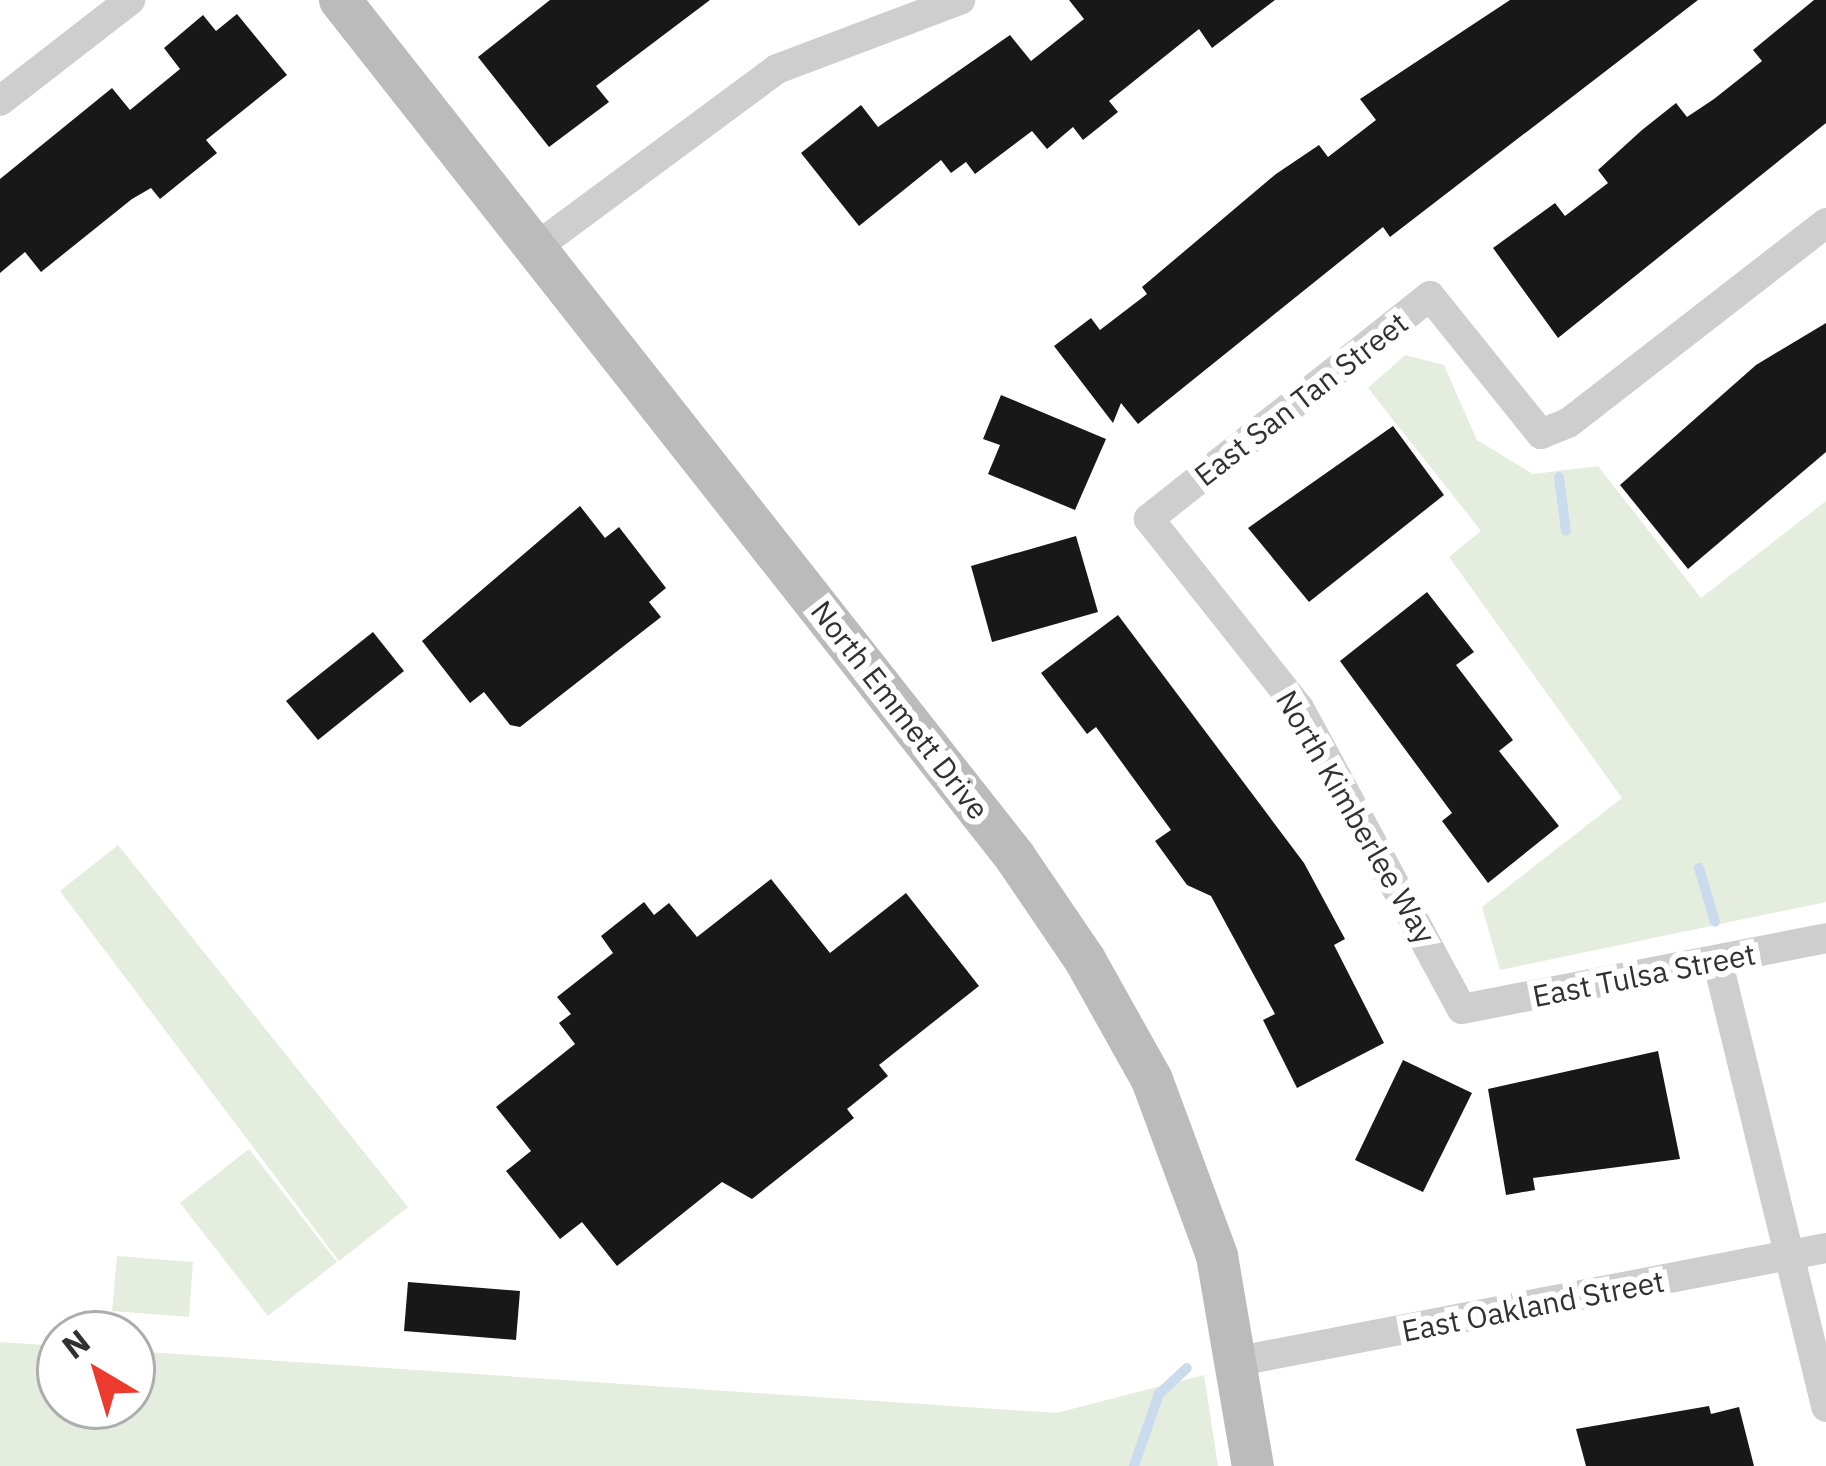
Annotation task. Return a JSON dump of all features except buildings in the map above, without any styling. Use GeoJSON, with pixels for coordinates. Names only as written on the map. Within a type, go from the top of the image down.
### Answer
{"type":"FeatureCollection","features":[{"type":"Feature","properties":{"kind":"street"},"geometry":{"type":"LineString","coordinates":[[0,100],[130,0]]}},
{"type":"Feature","properties":{"kind":"street","name":"North Emmett Drive"},"geometry":{"type":"LineString","coordinates":[[340,0],[987,820],[1085,960],[1182,1158],[1239,1361],[1253,1466]]}},
{"type":"Feature","properties":{"kind":"street"},"geometry":{"type":"LineString","coordinates":[[535,248],[777,69],[960,0]]}},
{"type":"Feature","properties":{"kind":"street","name":"East San Tan Street"},"geometry":{"type":"LineString","coordinates":[[1149,519],[1430,296],[1541,434],[1568,423],[1826,224]]}},
{"type":"Feature","properties":{"kind":"street","name":"North Kimberlee Way"},"geometry":{"type":"LineString","coordinates":[[1149,519],[1300,708],[1462,1009]]}},
{"type":"Feature","properties":{"kind":"street","name":"East Tulsa Street"},"geometry":{"type":"LineString","coordinates":[[1462,1009],[1718,963],[1826,938]]}},
{"type":"Feature","properties":{"kind":"street"},"geometry":{"type":"LineString","coordinates":[[1718,963],[1826,1408]]}},
{"type":"Feature","properties":{"kind":"street","name":"East Oakland Street"},"geometry":{"type":"LineString","coordinates":[[1239,1361],[1826,1248]]}},
{"type":"Feature","properties":{"kind":"green space"},"geometry":{"type":"Polygon","coordinates":[[[1405,355],[1444,365],[1477,440],[1533,474],[1598,466],[1701,598],[1826,501],[1826,902],[1500,970],[1482,907],[1622,798],[1449,557],[1481,531],[1368,388],[1405,355]]]}},
{"type":"Feature","properties":{"kind":"green space"},"geometry":{"type":"Polygon","coordinates":[[[118,845],[408,1207],[339,1261],[60,891],[118,845]]]}},
{"type":"Feature","properties":{"kind":"green space"},"geometry":{"type":"Polygon","coordinates":[[[249,1149],[337,1262],[268,1316],[180,1203],[249,1149]]]}},
{"type":"Feature","properties":{"kind":"green space"},"geometry":{"type":"Polygon","coordinates":[[[117,1256],[193,1262],[189,1317],[156,1314],[156,1310],[112,1310],[117,1256]]]}},
{"type":"Feature","properties":{"kind":"green space"},"geometry":{"type":"Polygon","coordinates":[[[0,1342],[36,1344],[36,1430],[156,1430],[156,1353],[1056,1413],[1204,1375],[1218,1466],[0,1466],[0,1342]]]}},
{"type":"Feature","properties":{"kind":"waterway"},"geometry":{"type":"LineString","coordinates":[[1559,477],[1566,531]]}},
{"type":"Feature","properties":{"kind":"waterway"},"geometry":{"type":"LineString","coordinates":[[1699,868],[1715,922]]}},
{"type":"Feature","properties":{"kind":"waterway"},"geometry":{"type":"LineString","coordinates":[[1134,1466],[1159,1394],[1187,1368]]}}]}
